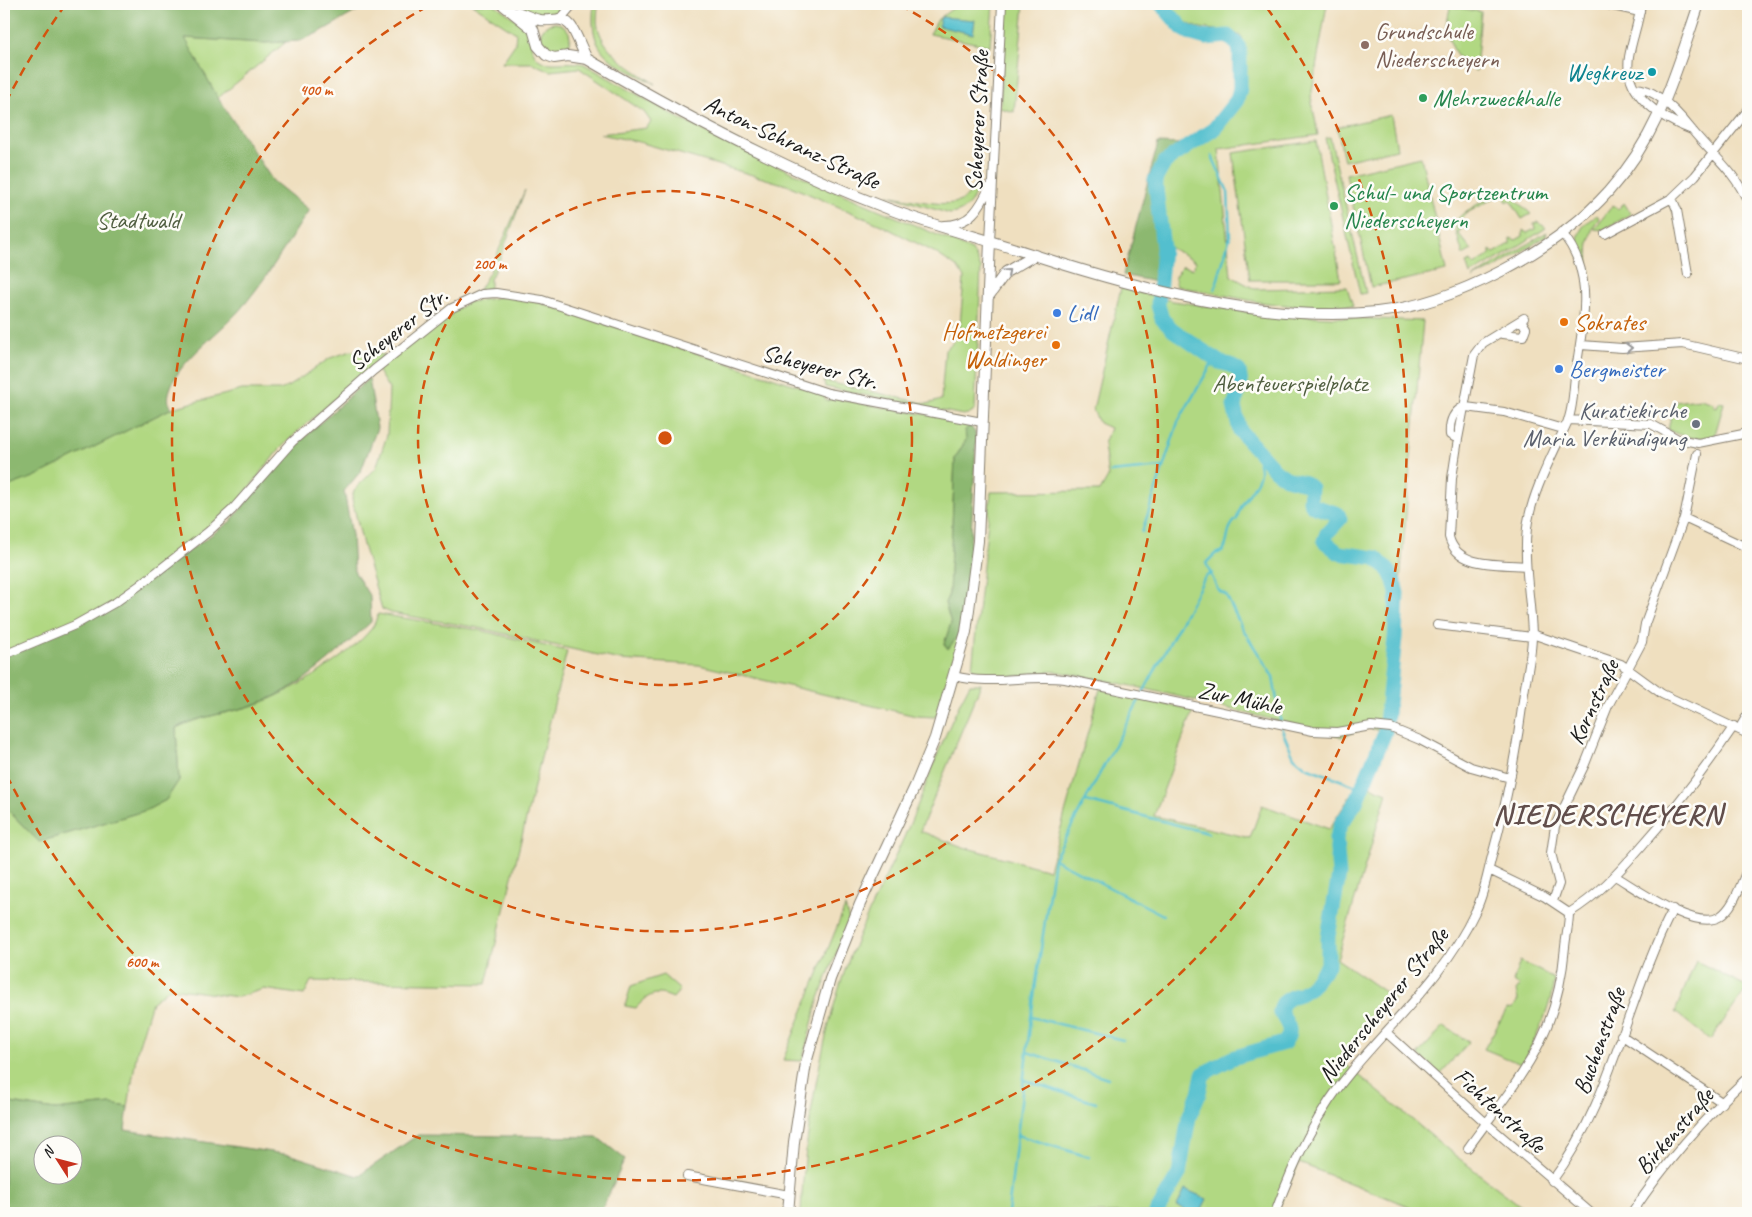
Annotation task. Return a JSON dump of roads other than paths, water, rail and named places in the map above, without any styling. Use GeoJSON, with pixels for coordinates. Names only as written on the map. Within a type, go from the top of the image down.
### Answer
{"type":"FeatureCollection","features":[{"type":"Feature","properties":{"kind":"main road","name":"Anton-Schranz-Straße"},"geometry":{"type":"LineString","coordinates":[[506,6],[528,24],[536,36],[538,46],[542,52],[554,58],[587,59],[746,146],[890,209],[940,226],[1154,290],[1293,312],[1348,314],[1380,311],[1429,301],[1500,272],[1560,232],[1606,194],[1633,159],[1666,103],[1699,4]]}},
{"type":"Feature","properties":{"kind":"main road","name":"Anton-Schranz-Straße"},"geometry":{"type":"LineString","coordinates":[[506,6],[538,20],[552,20],[571,26]]}},
{"type":"Feature","properties":{"kind":"main road"},"geometry":{"type":"LineString","coordinates":[[536,36],[540,27],[552,20]]}},
{"type":"Feature","properties":{"kind":"main road"},"geometry":{"type":"LineString","coordinates":[[571,26],[575,38],[587,59]]}},
{"type":"Feature","properties":{"kind":"main road"},"geometry":{"type":"LineString","coordinates":[[562,57],[572,50],[575,38]]}},
{"type":"Feature","properties":{"kind":"main road"},"geometry":{"type":"LineString","coordinates":[[788,1213],[806,1063],[830,980],[860,904],[920,774],[940,724],[966,632],[978,541],[990,240]]}},
{"type":"Feature","properties":{"kind":"main road"},"geometry":{"type":"LineString","coordinates":[[988,298],[1006,272],[1035,255]]}},
{"type":"Feature","properties":{"kind":"street"},"geometry":{"type":"LineString","coordinates":[[552,20],[563,16],[574,4]]}},
{"type":"Feature","properties":{"kind":"street"},"geometry":{"type":"LineString","coordinates":[[571,26],[574,4]]}},
{"type":"Feature","properties":{"kind":"street","name":"Scheyerer Straße"},"geometry":{"type":"LineString","coordinates":[[990,240],[1002,4]]}},
{"type":"Feature","properties":{"kind":"street"},"geometry":{"type":"LineString","coordinates":[[1604,4],[1641,8],[1628,68],[1629,79],[1635,88],[1636,94],[1642,100],[1660,113],[1692,130]]}},
{"type":"Feature","properties":{"kind":"street"},"geometry":{"type":"LineString","coordinates":[[1635,88],[1641,88],[1666,103],[1679,114],[1733,174],[1748,202]]}},
{"type":"Feature","properties":{"kind":"street"},"geometry":{"type":"LineString","coordinates":[[1606,234],[1672,198],[1714,152],[1748,110]]}},
{"type":"Feature","properties":{"kind":"street"},"geometry":{"type":"LineString","coordinates":[[940,226],[957,224],[969,218],[979,208],[992,182]]}},
{"type":"Feature","properties":{"kind":"street"},"geometry":{"type":"LineString","coordinates":[[1672,198],[1676,206],[1688,274]]}},
{"type":"Feature","properties":{"kind":"street","name":"Niederscheyerer Straße"},"geometry":{"type":"LineString","coordinates":[[1275,1213],[1298,1154],[1318,1118],[1352,1070],[1418,999],[1452,953],[1481,899],[1518,742],[1532,636],[1526,566],[1526,539],[1530,513],[1568,420],[1581,345],[1584,308],[1583,278],[1574,251],[1560,232]]}},
{"type":"Feature","properties":{"kind":"street","name":"Scheyerer Str."},"geometry":{"type":"LineString","coordinates":[[4,655],[82,622],[140,585],[232,510],[281,452],[374,370],[452,308],[482,294],[496,293],[542,300],[828,393],[982,422]]}},
{"type":"Feature","properties":{"kind":"street"},"geometry":{"type":"LineString","coordinates":[[1464,407],[1474,355],[1483,343],[1502,334],[1523,319],[1526,328],[1523,336],[1502,334]]}},
{"type":"Feature","properties":{"kind":"street"},"geometry":{"type":"LineString","coordinates":[[1581,345],[1622,348],[1693,345],[1748,359]]}},
{"type":"Feature","properties":{"kind":"street"},"geometry":{"type":"LineString","coordinates":[[1526,566],[1466,559],[1455,552],[1451,545],[1449,537],[1452,478],[1458,440],[1450,435],[1450,423],[1455,413],[1464,407],[1504,412],[1563,429]]}},
{"type":"Feature","properties":{"kind":"street"},"geometry":{"type":"LineString","coordinates":[[1568,420],[1651,424],[1678,439],[1698,443],[1748,433]]}},
{"type":"Feature","properties":{"kind":"street","name":"Kornstraße"},"geometry":{"type":"LineString","coordinates":[[1552,901],[1559,884],[1551,853],[1555,826],[1628,668],[1642,642],[1645,624],[1684,518],[1697,454]]}},
{"type":"Feature","properties":{"kind":"street"},"geometry":{"type":"LineString","coordinates":[[1684,518],[1748,548]]}},
{"type":"Feature","properties":{"kind":"street"},"geometry":{"type":"LineString","coordinates":[[1436,625],[1532,636],[1614,661],[1628,668],[1650,687],[1675,702],[1736,727],[1748,734]]}},
{"type":"Feature","properties":{"kind":"street","name":"Zur Mühle"},"geometry":{"type":"LineString","coordinates":[[954,676],[981,681],[1054,677],[1289,727],[1337,732],[1363,726],[1379,726],[1394,729],[1420,740],[1462,764],[1510,778]]}},
{"type":"Feature","properties":{"kind":"street"},"geometry":{"type":"LineString","coordinates":[[1569,913],[1587,902],[1615,876],[1679,805],[1736,727],[1748,714]]}},
{"type":"Feature","properties":{"kind":"street"},"geometry":{"type":"LineString","coordinates":[[1615,876],[1673,909],[1700,920],[1719,917],[1728,908],[1748,868]]}},
{"type":"Feature","properties":{"kind":"street"},"geometry":{"type":"LineString","coordinates":[[1489,870],[1552,901],[1569,913]]}},
{"type":"Feature","properties":{"kind":"street","name":"Buchenstraße"},"geometry":{"type":"LineString","coordinates":[[1552,1182],[1567,1162],[1592,1117],[1653,949],[1673,909]]}},
{"type":"Feature","properties":{"kind":"street"},"geometry":{"type":"LineString","coordinates":[[1468,1148],[1516,1085],[1545,1034],[1559,990],[1569,913]]}},
{"type":"Feature","properties":{"kind":"street","name":"Fichtenstraße"},"geometry":{"type":"LineString","coordinates":[[1386,1032],[1552,1182],[1591,1213]]}},
{"type":"Feature","properties":{"kind":"street"},"geometry":{"type":"LineString","coordinates":[[1621,1035],[1722,1102]]}},
{"type":"Feature","properties":{"kind":"street","name":"Birkenstraße"},"geometry":{"type":"LineString","coordinates":[[1632,1213],[1660,1173],[1722,1102],[1748,1077]]}},
{"type":"Feature","properties":{"kind":"street"},"geometry":{"type":"LineString","coordinates":[[687,1176],[789,1195]]}},
{"type":"Feature","properties":{"kind":"water"},"geometry":{"type":"Polygon","coordinates":[[[941,17],[975,20],[973,34],[938,26],[941,17]]]}},
{"type":"Feature","properties":{"kind":"water"},"geometry":{"type":"Polygon","coordinates":[[[1185,1189],[1207,1199],[1200,1213],[1193,1213],[1177,1206],[1185,1189]]]}},
{"type":"Feature","properties":{"kind":"waterway"},"geometry":{"type":"LineString","coordinates":[[1161,4],[1183,29],[1192,34],[1206,38],[1228,36],[1238,45],[1240,51],[1240,88],[1237,100],[1214,129],[1165,162],[1155,180],[1163,248],[1158,305],[1162,319],[1173,330],[1219,362],[1230,365],[1239,371],[1241,384],[1234,406],[1240,431],[1275,470],[1286,478],[1305,483],[1311,488],[1310,501],[1313,506],[1338,514],[1340,519],[1327,533],[1324,541],[1339,553],[1376,558],[1389,571],[1394,581],[1397,593],[1395,638],[1385,732],[1371,766]]}},
{"type":"Feature","properties":{"kind":"waterway"},"geometry":{"type":"LineString","coordinates":[[1212,156],[1228,192],[1230,237],[1215,289]]}},
{"type":"Feature","properties":{"kind":"waterway"},"geometry":{"type":"LineString","coordinates":[[1142,532],[1178,422],[1215,358]]}},
{"type":"Feature","properties":{"kind":"waterway"},"geometry":{"type":"LineString","coordinates":[[1255,449],[1260,469],[1259,477],[1241,506],[1237,519],[1229,530],[1223,551],[1215,554],[1206,563],[1218,590],[1226,595],[1241,626],[1273,677],[1282,730],[1294,757],[1306,767],[1361,788]]}},
{"type":"Feature","properties":{"kind":"waterway"},"geometry":{"type":"LineString","coordinates":[[1110,472],[1162,467]]}},
{"type":"Feature","properties":{"kind":"waterway"},"geometry":{"type":"LineString","coordinates":[[1008,1213],[1031,1017],[1054,859],[1205,577],[1212,573]]}},
{"type":"Feature","properties":{"kind":"waterway"},"geometry":{"type":"LineString","coordinates":[[1156,1213],[1179,1174],[1189,1117],[1199,1093],[1203,1074],[1232,1058],[1284,1043],[1289,1030],[1280,1011],[1283,1003],[1311,987],[1328,965],[1328,937],[1339,875],[1336,838],[1341,824],[1356,802],[1370,768]]}},
{"type":"Feature","properties":{"kind":"waterway"},"geometry":{"type":"LineString","coordinates":[[1086,801],[1208,833]]}},
{"type":"Feature","properties":{"kind":"waterway"},"geometry":{"type":"LineString","coordinates":[[1054,859],[1163,915]]}},
{"type":"Feature","properties":{"kind":"waterway"},"geometry":{"type":"LineString","coordinates":[[1031,1017],[1123,1040]]}},
{"type":"Feature","properties":{"kind":"waterway"},"geometry":{"type":"LineString","coordinates":[[1027,1052],[1108,1078]]}},
{"type":"Feature","properties":{"kind":"waterway"},"geometry":{"type":"LineString","coordinates":[[1024,1080],[1096,1103]]}},
{"type":"Feature","properties":{"kind":"waterway"},"geometry":{"type":"LineString","coordinates":[[1017,1135],[1089,1157]]}},
{"type":"Feature","properties":{"kind":"place","name":"Grundschule Niederscheyern"},"geometry":{"type":"Point","coordinates":[1365,45]}},
{"type":"Feature","properties":{"kind":"place","name":"Wegkreuz"},"geometry":{"type":"Point","coordinates":[1652,72]}},
{"type":"Feature","properties":{"kind":"place","name":"Mehrzweckhalle"},"geometry":{"type":"Point","coordinates":[1423,98]}},
{"type":"Feature","properties":{"kind":"place","name":"Schul- und Sportzentrum Niederscheyern"},"geometry":{"type":"Point","coordinates":[1334,206]}},
{"type":"Feature","properties":{"kind":"place","name":"Lidl"},"geometry":{"type":"Point","coordinates":[1057,313]}},
{"type":"Feature","properties":{"kind":"place","name":"Sokrates"},"geometry":{"type":"Point","coordinates":[1564,322]}},
{"type":"Feature","properties":{"kind":"place","name":"Hofmetzgerei Waldinger"},"geometry":{"type":"Point","coordinates":[1056,345]}},
{"type":"Feature","properties":{"kind":"place","name":"Bergmeister"},"geometry":{"type":"Point","coordinates":[1559,369]}},
{"type":"Feature","properties":{"kind":"place","name":"Kuratiekirche Maria Verkündigung"},"geometry":{"type":"Point","coordinates":[1696,424]}},
{"type":"Feature","properties":{"kind":"district","name":"NIEDERSCHEYERN"},"geometry":{"type":"Point","coordinates":[1608,814]}},
{"type":"Feature","properties":{"kind":"park label","name":"Stadtwald"},"geometry":{"type":"Point","coordinates":[138,220]}},
{"type":"Feature","properties":{"kind":"park label","name":"Abenteuerspielplatz"},"geometry":{"type":"Point","coordinates":[1290,383]}}]}
